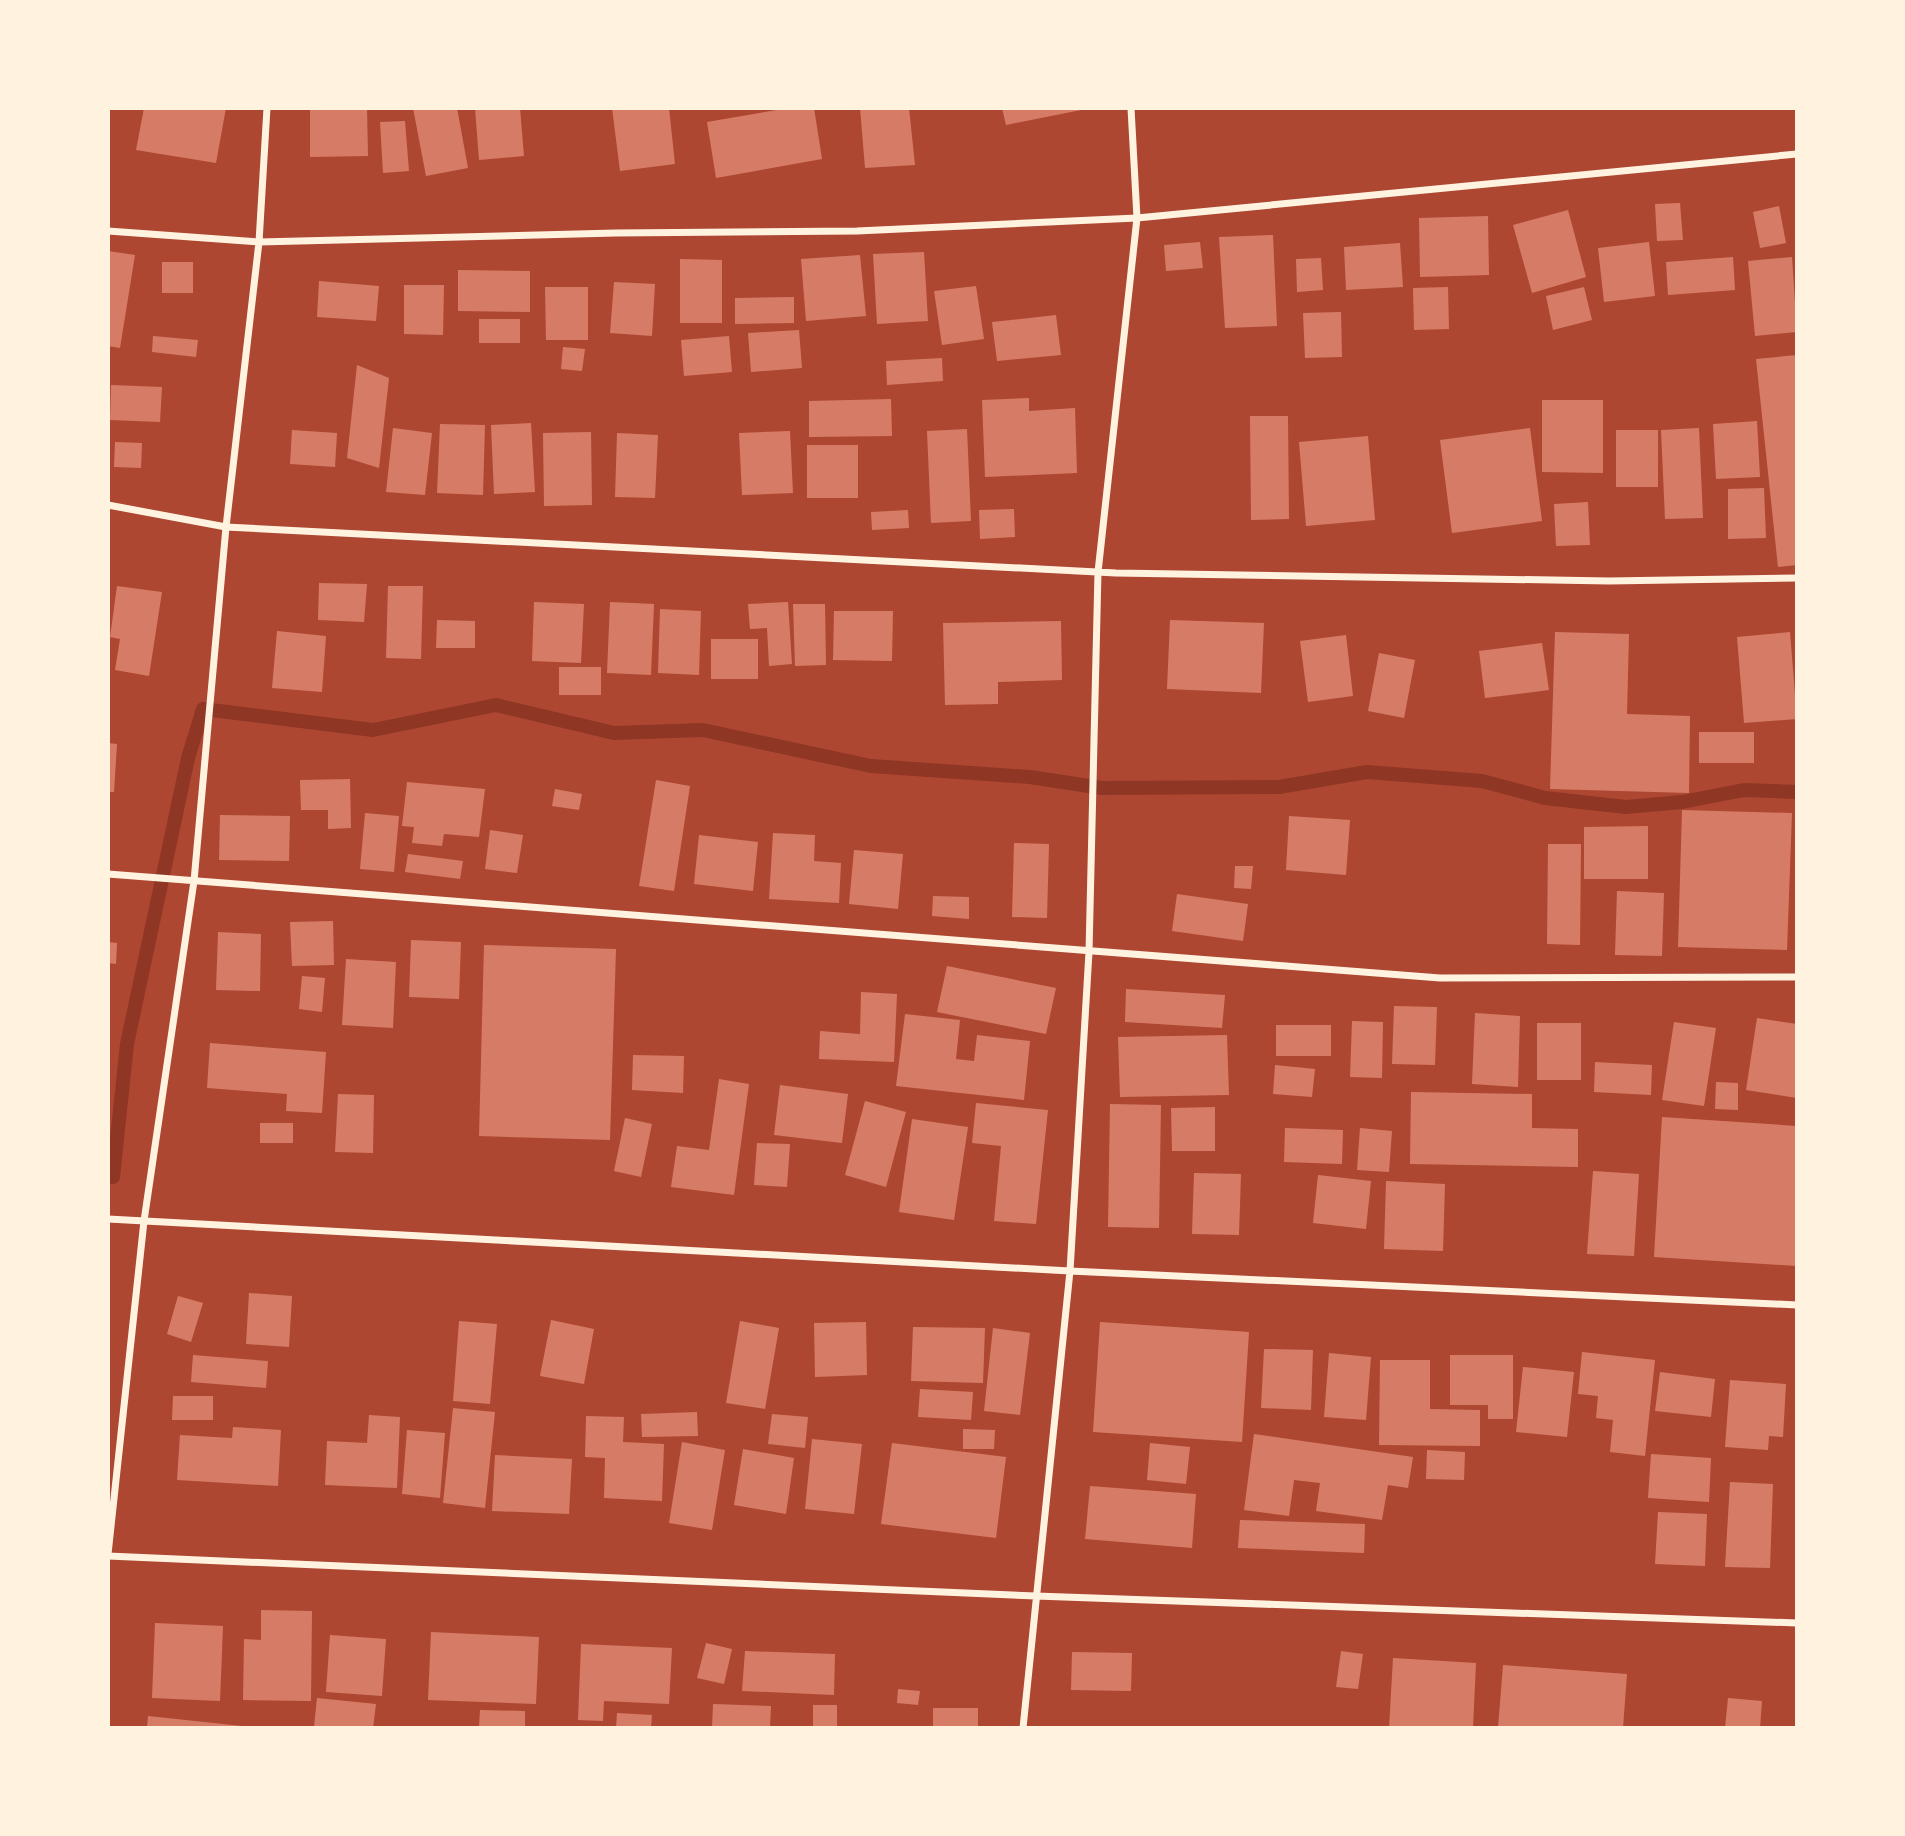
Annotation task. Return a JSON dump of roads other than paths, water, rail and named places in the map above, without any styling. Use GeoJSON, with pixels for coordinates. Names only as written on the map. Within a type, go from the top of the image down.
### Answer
{"type":"FeatureCollection","features":[{"type":"Feature","properties":{"kind":"street"},"geometry":{"type":"LineString","coordinates":[[267,108],[259,242],[226,527],[194,881],[144,1222],[108,1555],[1037,1596],[1797,1623]]}},
{"type":"Feature","properties":{"kind":"street"},"geometry":{"type":"LineString","coordinates":[[1023,1727],[1070,1271],[1089,952],[1098,572],[1137,218],[1130,108]]}},
{"type":"Feature","properties":{"kind":"street"},"geometry":{"type":"LineString","coordinates":[[108,231],[259,242],[616,233],[857,231],[1137,218],[1797,154]]}},
{"type":"Feature","properties":{"kind":"street"},"geometry":{"type":"LineString","coordinates":[[108,505],[226,527],[1098,572],[1609,581],[1797,578]]}},
{"type":"Feature","properties":{"kind":"street"},"geometry":{"type":"LineString","coordinates":[[108,874],[1440,978],[1797,977]]}},
{"type":"Feature","properties":{"kind":"street"},"geometry":{"type":"LineString","coordinates":[[108,1219],[1070,1271],[1797,1305]]}},
{"type":"Feature","properties":{"kind":"waterway"},"geometry":{"type":"LineString","coordinates":[[108,1177],[113,1177],[127,1044],[188,758],[203,709],[373,730],[496,705],[614,733],[703,730],[871,766],[1030,777],[1102,788],[1279,787],[1367,772],[1482,781],[1545,798],[1626,807],[1682,802],[1744,790],[1797,792]]}}]}
